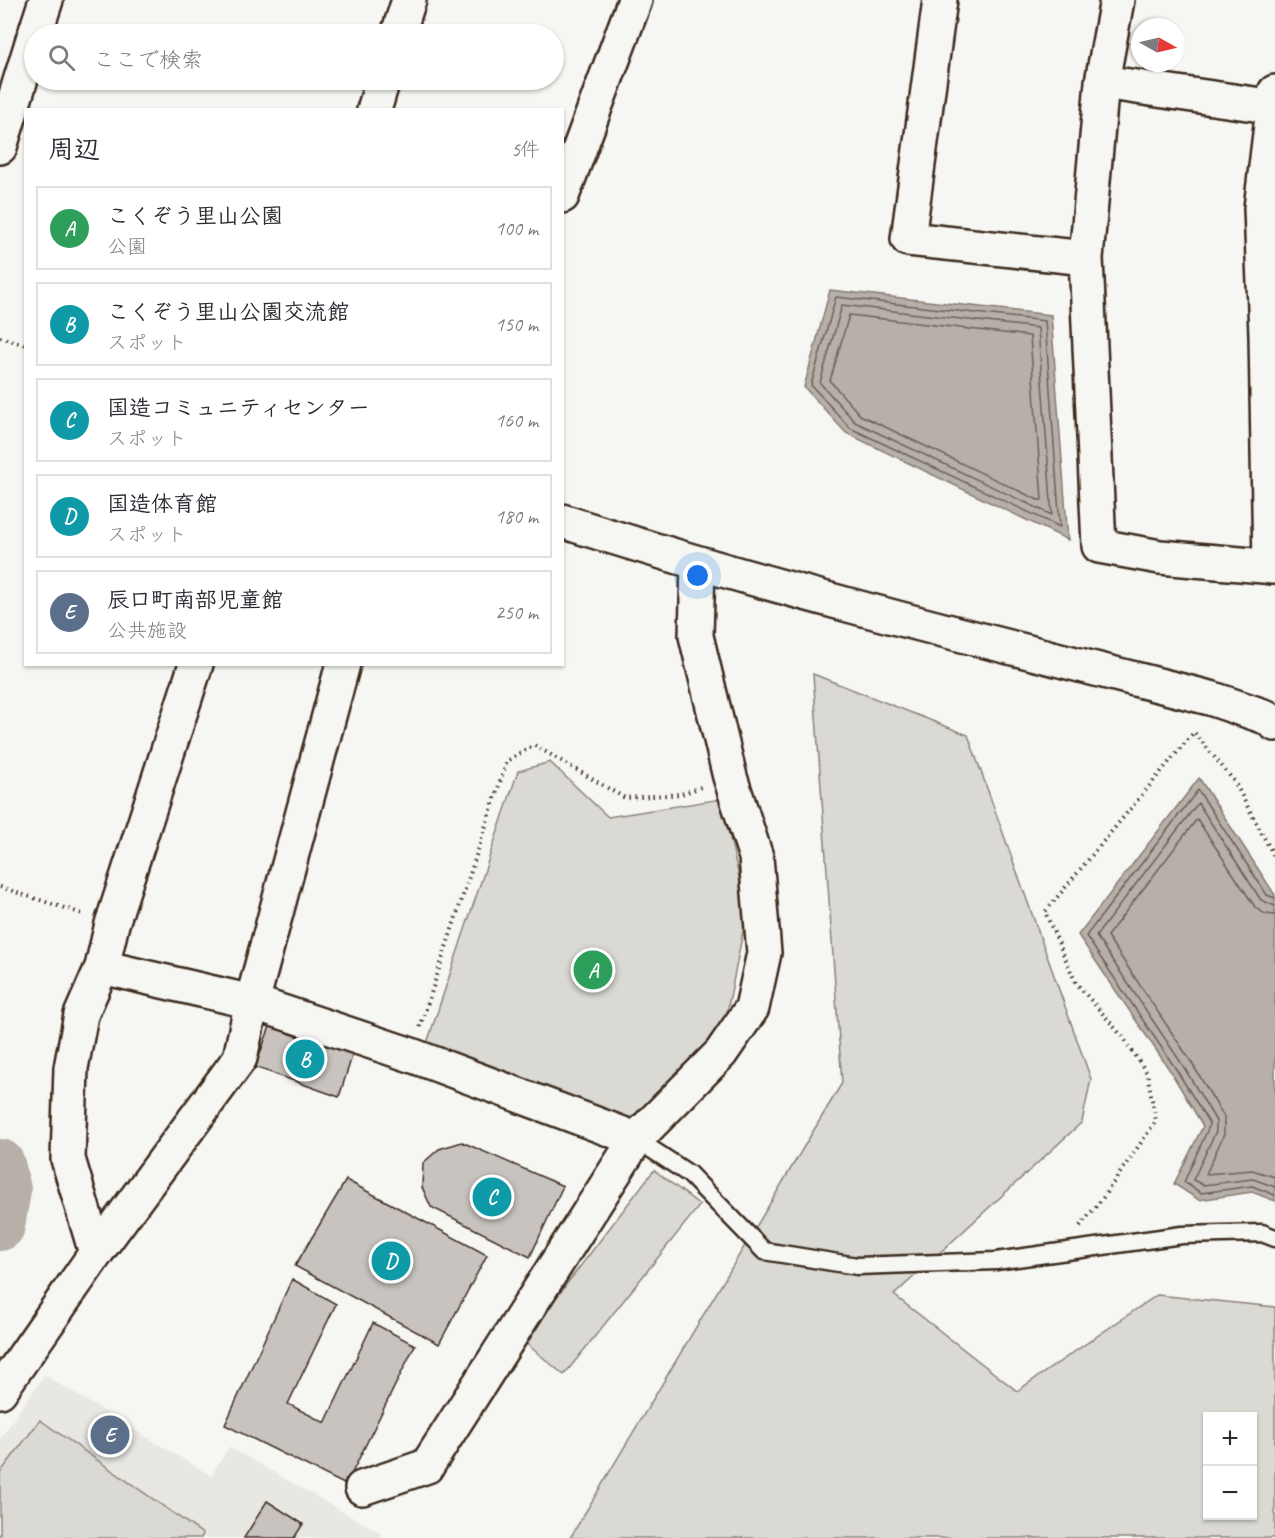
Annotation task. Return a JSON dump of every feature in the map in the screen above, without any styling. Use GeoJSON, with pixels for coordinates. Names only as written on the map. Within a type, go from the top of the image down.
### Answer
{"type":"FeatureCollection","features":[{"type":"Feature","properties":{"kind":"street"},"geometry":{"type":"LineString","coordinates":[[38,24],[46,0]]}},
{"type":"Feature","properties":{"kind":"street"},"geometry":{"type":"LineString","coordinates":[[401,24],[409,0]]}},
{"type":"Feature","properties":{"kind":"street"},"geometry":{"type":"LineString","coordinates":[[564,191],[635,0]]}},
{"type":"Feature","properties":{"kind":"street"},"geometry":{"type":"LineString","coordinates":[[940,0],[908,239],[1086,258]]}},
{"type":"Feature","properties":{"kind":"street"},"geometry":{"type":"LineString","coordinates":[[1102,82],[1274,102],[1261,208],[1273,567],[1160,557],[1099,546],[1086,258],[1102,82],[1117,0]]}},
{"type":"Feature","properties":{"kind":"street"},"geometry":{"type":"LineString","coordinates":[[0,147],[24,70]]}},
{"type":"Feature","properties":{"kind":"street"},"geometry":{"type":"LineString","coordinates":[[375,108],[380,90]]}},
{"type":"Feature","properties":{"kind":"street"},"geometry":{"type":"LineString","coordinates":[[564,522],[698,565],[1210,698],[1266,717],[1275,724]]}},
{"type":"Feature","properties":{"kind":"street"},"geometry":{"type":"LineString","coordinates":[[362,1488],[428,1466],[636,1138],[721,1053],[752,1008],[764,953],[756,857],[730,777],[696,636],[698,565]]}},
{"type":"Feature","properties":{"kind":"street"},"geometry":{"type":"LineString","coordinates":[[96,1253],[68,1159],[71,1068],[81,1015],[102,967],[112,924],[195,666]]}},
{"type":"Feature","properties":{"kind":"street"},"geometry":{"type":"LineString","coordinates":[[0,1391],[96,1253],[240,1058],[252,1002],[342,666]]}},
{"type":"Feature","properties":{"kind":"street"},"geometry":{"type":"LineString","coordinates":[[102,967],[252,1002],[411,1055],[636,1138]]}},
{"type":"Feature","properties":{"kind":"lane"},"geometry":{"type":"LineString","coordinates":[[636,1138],[689,1174],[764,1251],[857,1266],[996,1261],[1182,1235],[1262,1233],[1275,1238]]}},
{"type":"Feature","properties":{"kind":"path"},"geometry":{"type":"LineString","coordinates":[[0,337],[24,344]]}},
{"type":"Feature","properties":{"kind":"path"},"geometry":{"type":"LineString","coordinates":[[1057,1252],[1102,1200],[1156,1121],[1147,1073],[1122,1036],[1076,982],[1045,912],[1194,732],[1234,781],[1275,858]]}},
{"type":"Feature","properties":{"kind":"path"},"geometry":{"type":"LineString","coordinates":[[411,1055],[507,761],[534,745],[625,798],[681,794],[730,777]]}},
{"type":"Feature","properties":{"kind":"path"},"geometry":{"type":"LineString","coordinates":[[0,887],[112,924]]}},
{"type":"Feature","properties":{"kind":"shaded area"},"geometry":{"type":"Polygon","coordinates":[[[813,674],[968,735],[1091,1079],[1082,1122],[894,1295],[1017,1391],[1157,1295],[1275,1307],[1275,1538],[570,1538],[842,1083],[813,674]]]}},
{"type":"Feature","properties":{"kind":"shaded area"},"geometry":{"type":"Polygon","coordinates":[[[550,762],[608,817],[721,799],[747,911],[724,1028],[628,1124],[426,1046],[518,771],[550,762]]]}},
{"type":"Feature","properties":{"kind":"shaded area"},"geometry":{"type":"Polygon","coordinates":[[[654,1170],[700,1205],[564,1375],[523,1341],[654,1170]]]}},
{"type":"Feature","properties":{"kind":"shaded area"},"geometry":{"type":"Polygon","coordinates":[[[44,1375],[211,1476],[229,1447],[381,1533],[381,1538],[0,1538],[0,1439],[44,1375]]]}},
{"type":"Feature","properties":{"kind":"shaded area"},"geometry":{"type":"Polygon","coordinates":[[[40,1420],[203,1534],[201,1538],[0,1538],[0,1473],[40,1420]]]}},
{"type":"Feature","properties":{"kind":"water"},"geometry":{"type":"Polygon","coordinates":[[[830,290],[1051,315],[1068,540],[846,433],[804,387],[830,290]]]}},
{"type":"Feature","properties":{"kind":"water"},"geometry":{"type":"Polygon","coordinates":[[[1199,778],[1275,895],[1275,1201],[1252,1192],[1199,1200],[1174,1184],[1203,1126],[1171,1072],[1078,935],[1199,778]]]}},
{"type":"Feature","properties":{"kind":"building"},"geometry":{"type":"Polygon","coordinates":[[[272,1021],[354,1050],[339,1097],[255,1067],[272,1021]]]}},
{"type":"Feature","properties":{"kind":"building"},"geometry":{"type":"Polygon","coordinates":[[[462,1142],[563,1186],[530,1257],[431,1207],[422,1187],[423,1163],[439,1149],[462,1142]]]}},
{"type":"Feature","properties":{"kind":"building"},"geometry":{"type":"Polygon","coordinates":[[[346,1180],[487,1255],[439,1344],[295,1266],[346,1180]]]}},
{"type":"Feature","properties":{"kind":"building"},"geometry":{"type":"Polygon","coordinates":[[[292,1279],[336,1304],[288,1404],[325,1423],[373,1323],[415,1345],[346,1485],[225,1425],[292,1279]]]}},
{"type":"Feature","properties":{"kind":"building"},"geometry":{"type":"Polygon","coordinates":[[[267,1501],[303,1524],[294,1538],[244,1538],[267,1501]]]}},
{"type":"Feature","properties":{"kind":"waterway"},"geometry":{"type":"LineString","coordinates":[[0,1164],[6,1190],[0,1226]]}},
{"type":"Feature","properties":{"kind":"place","name":"こくぞう里山公園"},"geometry":{"type":"Point","coordinates":[593,970]}},
{"type":"Feature","properties":{"kind":"place","name":"こくぞう里山公園交流館"},"geometry":{"type":"Point","coordinates":[305,1059]}},
{"type":"Feature","properties":{"kind":"place","name":"国造コミュニティセンター"},"geometry":{"type":"Point","coordinates":[492,1197]}},
{"type":"Feature","properties":{"kind":"place","name":"国造体育館"},"geometry":{"type":"Point","coordinates":[391,1261]}},
{"type":"Feature","properties":{"kind":"place","name":"辰口町南部児童館"},"geometry":{"type":"Point","coordinates":[110,1435]}}]}
